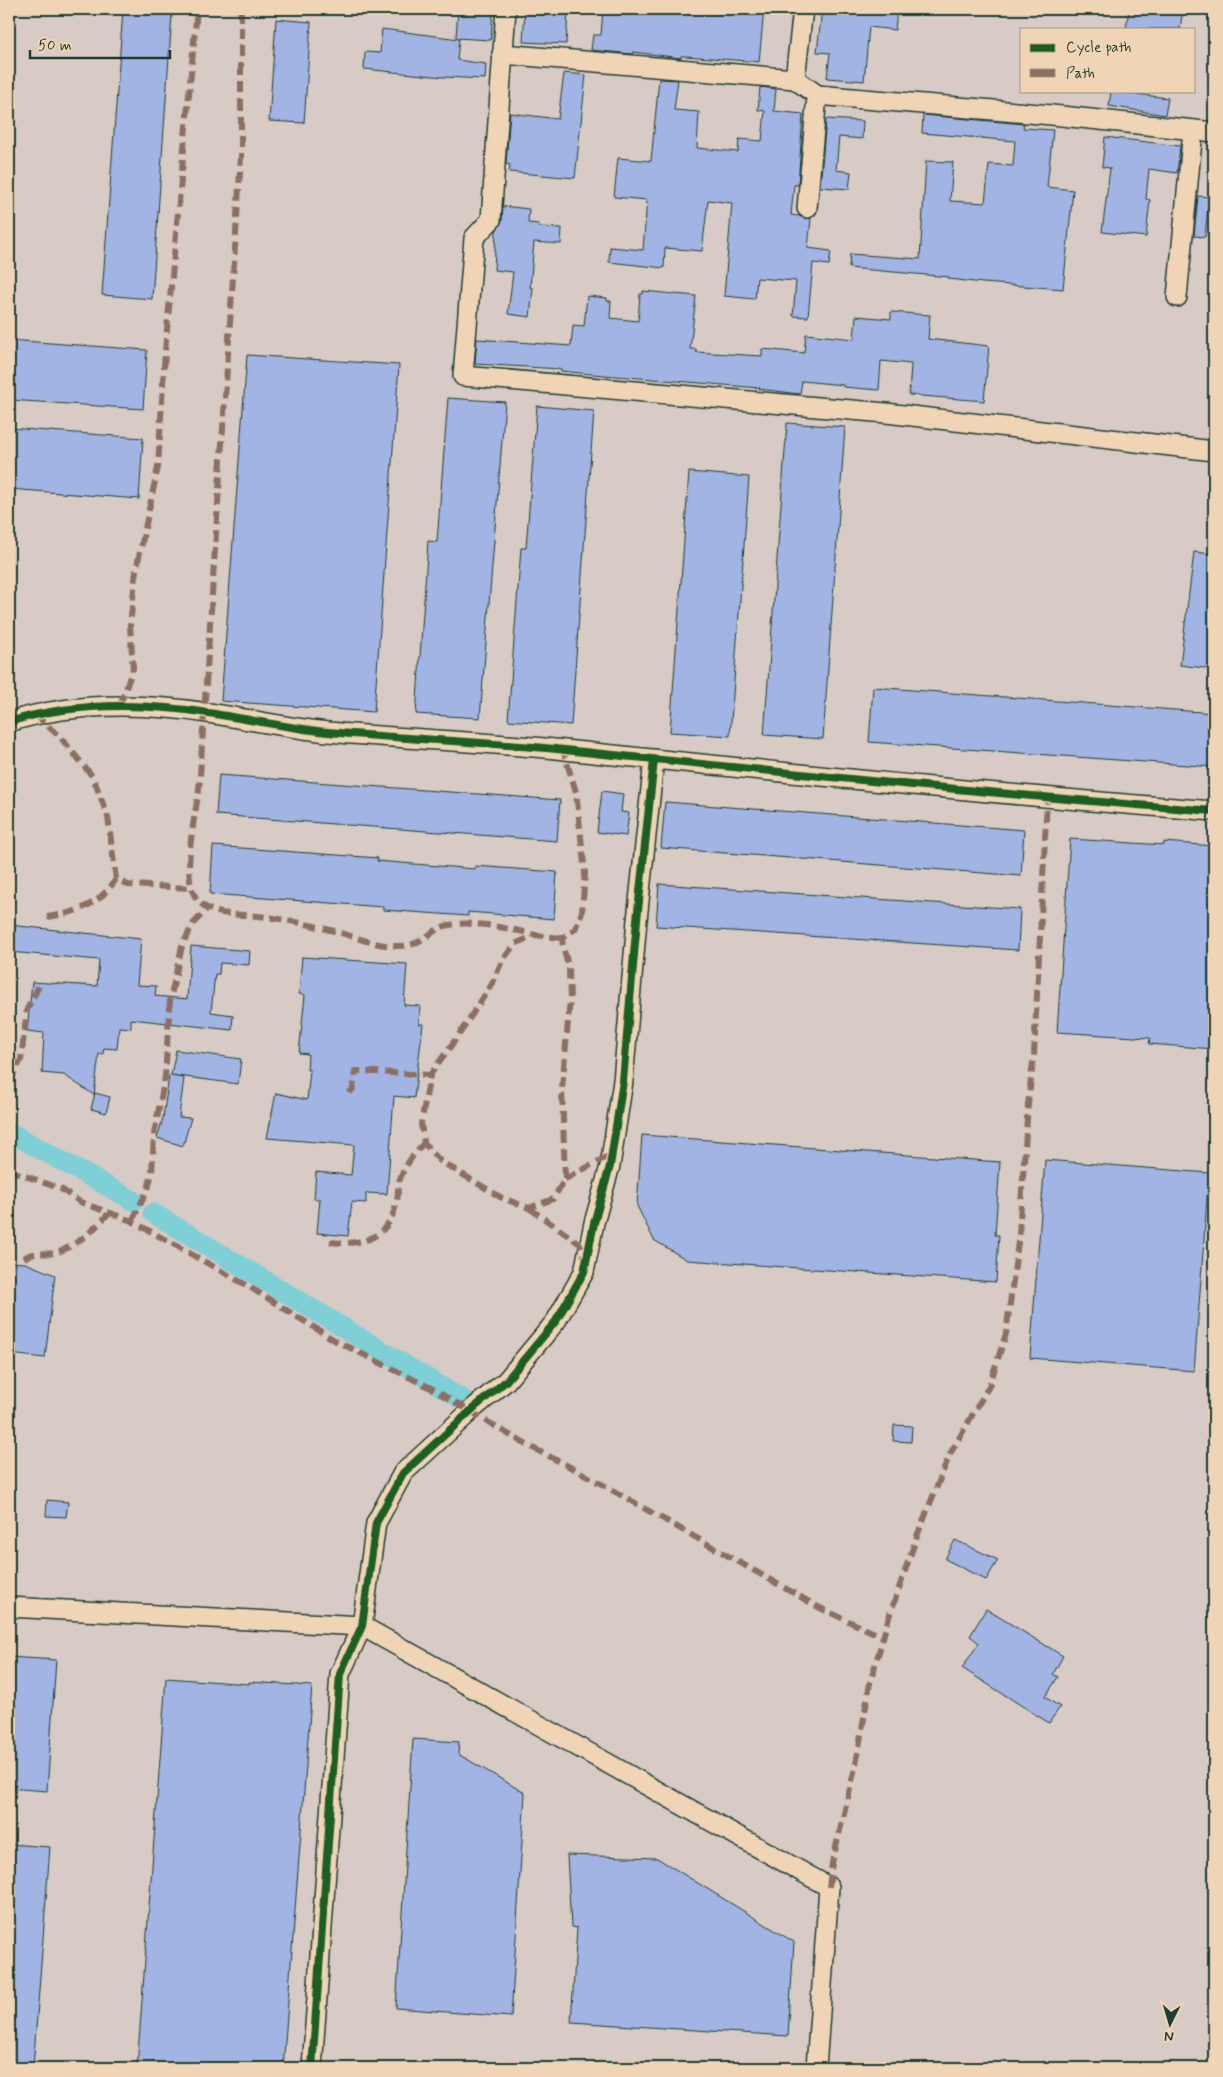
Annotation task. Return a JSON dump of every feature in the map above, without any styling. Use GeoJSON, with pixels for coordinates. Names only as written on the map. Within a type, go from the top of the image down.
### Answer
{"type":"FeatureCollection","features":[{"type":"Feature","properties":{"kind":"street"},"geometry":{"type":"LineString","coordinates":[[506,9],[491,220],[474,238],[463,376],[886,413],[1214,451]]}},
{"type":"Feature","properties":{"kind":"street"},"geometry":{"type":"LineString","coordinates":[[795,79],[803,9]]}},
{"type":"Feature","properties":{"kind":"street"},"geometry":{"type":"LineString","coordinates":[[502,54],[795,79],[817,95],[1052,115],[1214,132]]}},
{"type":"Feature","properties":{"kind":"street"},"geometry":{"type":"LineString","coordinates":[[807,208],[817,95]]}},
{"type":"Feature","properties":{"kind":"street"},"geometry":{"type":"LineString","coordinates":[[1177,297],[1193,130]]}},
{"type":"Feature","properties":{"kind":"street"},"geometry":{"type":"LineString","coordinates":[[9,722],[35,714],[120,705],[139,706],[204,712],[324,731],[563,750],[1047,799],[1214,811]]}},
{"type":"Feature","properties":{"kind":"street"},"geometry":{"type":"LineString","coordinates":[[312,2068],[340,1674],[362,1626],[376,1523],[403,1473],[474,1407],[506,1381],[556,1321],[584,1272],[594,1223],[610,1166],[623,1081],[637,920],[654,760]]}},
{"type":"Feature","properties":{"kind":"street"},"geometry":{"type":"LineString","coordinates":[[9,1607],[362,1626],[829,1887],[816,2068]]}},
{"type":"Feature","properties":{"kind":"building"},"geometry":{"type":"Polygon","coordinates":[[[458,9],[493,9],[491,40],[456,38],[458,9]]]}},
{"type":"Feature","properties":{"kind":"building"},"geometry":{"type":"Polygon","coordinates":[[[525,9],[568,11],[566,44],[523,42],[525,9]]]}},
{"type":"Feature","properties":{"kind":"building"},"geometry":{"type":"Polygon","coordinates":[[[603,9],[764,9],[759,62],[686,56],[681,56],[681,58],[633,52],[633,54],[591,50],[593,35],[601,35],[603,9]]]}},
{"type":"Feature","properties":{"kind":"building"},"geometry":{"type":"Polygon","coordinates":[[[822,9],[897,9],[895,30],[869,27],[864,81],[827,78],[830,53],[817,52],[822,9]]]}},
{"type":"Feature","properties":{"kind":"building"},"geometry":{"type":"Polygon","coordinates":[[[1129,9],[1183,9],[1180,28],[1126,28],[1129,9]]]}},
{"type":"Feature","properties":{"kind":"building"},"geometry":{"type":"Polygon","coordinates":[[[123,10],[172,14],[152,299],[102,295],[123,10]]]}},
{"type":"Feature","properties":{"kind":"building"},"geometry":{"type":"Polygon","coordinates":[[[276,19],[311,22],[304,123],[269,121],[276,19]]]}},
{"type":"Feature","properties":{"kind":"building"},"geometry":{"type":"Polygon","coordinates":[[[382,29],[459,39],[457,60],[486,64],[485,79],[364,69],[365,52],[380,53],[382,29]]]}},
{"type":"Feature","properties":{"kind":"building"},"geometry":{"type":"Polygon","coordinates":[[[564,73],[586,75],[575,178],[509,172],[510,165],[506,164],[510,113],[558,119],[564,73]]]}},
{"type":"Feature","properties":{"kind":"building"},"geometry":{"type":"Polygon","coordinates":[[[659,79],[678,80],[674,110],[699,112],[697,148],[738,152],[739,139],[762,141],[765,111],[758,110],[760,87],[776,89],[774,111],[803,114],[798,185],[794,185],[791,215],[806,219],[811,218],[808,248],[831,251],[829,265],[813,263],[808,317],[793,316],[796,281],[757,278],[755,299],[724,296],[732,203],[708,200],[702,251],[665,248],[664,268],[609,262],[610,247],[643,250],[647,200],[614,197],[618,158],[651,161],[659,79]]]}},
{"type":"Feature","properties":{"kind":"building"},"geometry":{"type":"Polygon","coordinates":[[[1111,92],[1168,98],[1165,115],[1109,106],[1111,92]]]}},
{"type":"Feature","properties":{"kind":"building"},"geometry":{"type":"Polygon","coordinates":[[[923,115],[1024,124],[1023,128],[1053,130],[1047,187],[1073,190],[1063,289],[983,283],[949,279],[949,277],[849,268],[850,254],[920,259],[926,161],[953,162],[950,201],[985,203],[989,164],[1013,166],[1015,141],[922,133],[923,115]]]}},
{"type":"Feature","properties":{"kind":"building"},"geometry":{"type":"Polygon","coordinates":[[[826,119],[863,121],[862,139],[839,137],[836,170],[851,172],[849,189],[820,187],[826,119]]]}},
{"type":"Feature","properties":{"kind":"building"},"geometry":{"type":"Polygon","coordinates":[[[1105,137],[1180,146],[1177,173],[1149,169],[1146,199],[1150,200],[1146,237],[1102,232],[1110,168],[1102,167],[1105,137]]]}},
{"type":"Feature","properties":{"kind":"building"},"geometry":{"type":"Polygon","coordinates":[[[1198,196],[1209,197],[1205,237],[1194,236],[1198,196]]]}},
{"type":"Feature","properties":{"kind":"building"},"geometry":{"type":"Polygon","coordinates":[[[503,206],[529,209],[528,223],[539,224],[539,227],[562,228],[561,244],[534,242],[530,288],[533,288],[530,317],[508,314],[513,272],[494,270],[496,231],[502,221],[503,206]]]}},
{"type":"Feature","properties":{"kind":"building"},"geometry":{"type":"Polygon","coordinates":[[[643,291],[696,296],[690,349],[696,349],[696,352],[762,356],[762,349],[804,353],[806,334],[854,339],[856,316],[891,319],[891,312],[930,315],[928,339],[989,346],[984,401],[909,395],[911,364],[881,361],[879,390],[802,381],[800,394],[760,388],[580,373],[561,371],[561,369],[475,364],[477,339],[571,346],[573,325],[584,326],[587,296],[607,298],[607,301],[611,301],[610,318],[638,321],[640,294],[643,294],[643,291]]]}},
{"type":"Feature","properties":{"kind":"building"},"geometry":{"type":"Polygon","coordinates":[[[9,340],[147,350],[143,409],[9,400],[9,340]]]}},
{"type":"Feature","properties":{"kind":"building"},"geometry":{"type":"Polygon","coordinates":[[[247,355],[399,365],[374,712],[221,701],[247,355]]]}},
{"type":"Feature","properties":{"kind":"building"},"geometry":{"type":"Polygon","coordinates":[[[448,398],[505,402],[480,718],[416,714],[428,541],[437,542],[448,398]]]}},
{"type":"Feature","properties":{"kind":"building"},"geometry":{"type":"Polygon","coordinates":[[[537,406],[594,411],[571,725],[508,720],[521,548],[526,548],[537,406]]]}},
{"type":"Feature","properties":{"kind":"building"},"geometry":{"type":"Polygon","coordinates":[[[787,423],[845,427],[823,739],[764,735],[787,423]]]}},
{"type":"Feature","properties":{"kind":"building"},"geometry":{"type":"Polygon","coordinates":[[[9,428],[143,438],[139,499],[9,489],[9,428]]]}},
{"type":"Feature","properties":{"kind":"building"},"geometry":{"type":"Polygon","coordinates":[[[689,472],[749,477],[730,736],[670,732],[689,472]]]}},
{"type":"Feature","properties":{"kind":"building"},"geometry":{"type":"Polygon","coordinates":[[[1194,552],[1214,554],[1214,654],[1212,669],[1180,665],[1194,552]]]}},
{"type":"Feature","properties":{"kind":"building"},"geometry":{"type":"Polygon","coordinates":[[[873,687],[1214,713],[1214,767],[869,742],[873,687]]]}},
{"type":"Feature","properties":{"kind":"building"},"geometry":{"type":"Polygon","coordinates":[[[219,775],[560,800],[557,841],[216,815],[219,775]]]}},
{"type":"Feature","properties":{"kind":"building"},"geometry":{"type":"Polygon","coordinates":[[[602,791],[623,794],[621,812],[629,813],[626,836],[597,832],[602,791]]]}},
{"type":"Feature","properties":{"kind":"building"},"geometry":{"type":"Polygon","coordinates":[[[665,802],[1024,830],[1021,876],[661,848],[665,802]]]}},
{"type":"Feature","properties":{"kind":"building"},"geometry":{"type":"Polygon","coordinates":[[[1070,839],[1164,845],[1164,842],[1214,846],[1214,1049],[1149,1044],[1150,1038],[1057,1032],[1070,839]]]}},
{"type":"Feature","properties":{"kind":"building"},"geometry":{"type":"Polygon","coordinates":[[[213,846],[378,858],[377,861],[475,869],[475,866],[557,872],[554,919],[468,912],[468,916],[383,910],[383,907],[210,894],[213,846]]]}},
{"type":"Feature","properties":{"kind":"building"},"geometry":{"type":"Polygon","coordinates":[[[659,884],[1020,909],[1018,950],[656,926],[659,884]]]}},
{"type":"Feature","properties":{"kind":"building"},"geometry":{"type":"Polygon","coordinates":[[[9,925],[141,939],[137,985],[156,986],[155,996],[187,999],[191,946],[250,951],[249,965],[220,963],[219,974],[215,974],[211,1012],[233,1015],[232,1030],[131,1019],[131,1028],[119,1027],[117,1049],[104,1048],[103,1054],[99,1054],[94,1095],[64,1075],[42,1073],[44,1033],[27,1031],[32,982],[97,986],[99,960],[9,952],[9,925]]]}},
{"type":"Feature","properties":{"kind":"building"},"geometry":{"type":"Polygon","coordinates":[[[302,957],[407,964],[404,1005],[420,1006],[419,1024],[423,1024],[414,1098],[394,1096],[387,1194],[366,1193],[366,1203],[352,1202],[348,1236],[317,1233],[320,1199],[314,1199],[316,1172],[351,1175],[354,1145],[267,1138],[276,1093],[307,1100],[310,1070],[307,1070],[308,1054],[299,1053],[305,995],[299,994],[302,957]]]}},
{"type":"Feature","properties":{"kind":"building"},"geometry":{"type":"Polygon","coordinates":[[[176,1050],[241,1059],[238,1084],[171,1075],[176,1050]]]}},
{"type":"Feature","properties":{"kind":"building"},"geometry":{"type":"Polygon","coordinates":[[[169,1076],[184,1078],[179,1117],[191,1118],[183,1146],[157,1138],[163,1118],[169,1076]]]}},
{"type":"Feature","properties":{"kind":"building"},"geometry":{"type":"Polygon","coordinates":[[[95,1093],[110,1097],[106,1113],[91,1109],[95,1093]]]}},
{"type":"Feature","properties":{"kind":"building"},"geometry":{"type":"Polygon","coordinates":[[[642,1135],[1000,1162],[995,1235],[999,1235],[996,1282],[687,1260],[654,1240],[637,1206],[642,1135]]]}},
{"type":"Feature","properties":{"kind":"building"},"geometry":{"type":"Polygon","coordinates":[[[1045,1160],[1209,1173],[1194,1371],[1030,1358],[1045,1160]]]}},
{"type":"Feature","properties":{"kind":"building"},"geometry":{"type":"Polygon","coordinates":[[[9,1262],[25,1263],[55,1275],[45,1358],[9,1354],[9,1262]]]}},
{"type":"Feature","properties":{"kind":"building"},"geometry":{"type":"Polygon","coordinates":[[[894,1425],[912,1426],[911,1442],[893,1441],[894,1425]]]}},
{"type":"Feature","properties":{"kind":"building"},"geometry":{"type":"Polygon","coordinates":[[[47,1500],[68,1502],[66,1517],[46,1516],[47,1500]]]}},
{"type":"Feature","properties":{"kind":"building"},"geometry":{"type":"Polygon","coordinates":[[[955,1540],[998,1560],[986,1580],[945,1559],[955,1540]]]}},
{"type":"Feature","properties":{"kind":"building"},"geometry":{"type":"Polygon","coordinates":[[[986,1609],[1063,1656],[1053,1674],[1058,1677],[1045,1697],[1060,1707],[1049,1723],[962,1668],[979,1643],[970,1636],[986,1609]]]}},
{"type":"Feature","properties":{"kind":"building"},"geometry":{"type":"Polygon","coordinates":[[[9,1657],[56,1660],[47,1791],[9,1788],[9,1657]]]}},
{"type":"Feature","properties":{"kind":"building"},"geometry":{"type":"Polygon","coordinates":[[[166,1678],[312,1686],[283,2068],[137,2068],[166,1678]]]}},
{"type":"Feature","properties":{"kind":"building"},"geometry":{"type":"Polygon","coordinates":[[[413,1739],[459,1742],[458,1754],[525,1793],[511,2017],[396,2008],[413,1739]]]}},
{"type":"Feature","properties":{"kind":"building"},"geometry":{"type":"Polygon","coordinates":[[[9,1844],[50,1847],[33,2068],[9,2068],[9,1844]]]}},
{"type":"Feature","properties":{"kind":"building"},"geometry":{"type":"Polygon","coordinates":[[[567,1855],[657,1858],[794,1942],[788,2036],[571,2022],[577,1928],[571,1927],[567,1855]]]}},
{"type":"Feature","properties":{"kind":"waterway"},"geometry":{"type":"LineString","coordinates":[[9,1132],[134,1201]]}},
{"type":"Feature","properties":{"kind":"waterway"},"geometry":{"type":"LineString","coordinates":[[153,1213],[475,1407]]}},
{"type":"Feature","properties":{"kind":"marked path"},"geometry":{"type":"LineString","coordinates":[[120,705],[133,668],[130,625],[136,571],[158,467],[165,351],[197,9]]}},
{"type":"Feature","properties":{"kind":"marked path"},"geometry":{"type":"LineString","coordinates":[[240,9],[241,157],[199,790],[190,846],[189,862],[192,889],[196,898],[201,903],[218,912],[287,920],[389,946],[414,944],[442,927],[463,924],[488,925],[535,935]]}},
{"type":"Feature","properties":{"kind":"marked path"},"geometry":{"type":"LineString","coordinates":[[35,714],[61,738],[93,777],[108,817],[116,879],[128,885],[193,888]]}},
{"type":"Feature","properties":{"kind":"marked path"},"geometry":{"type":"LineString","coordinates":[[562,938],[535,935],[515,944],[502,961],[492,984],[430,1075],[421,1124],[424,1143],[440,1161],[502,1198],[529,1208],[553,1199],[565,1179],[562,1089],[570,999],[569,968],[562,938],[575,929],[582,912],[585,873],[576,792],[563,750]]}},
{"type":"Feature","properties":{"kind":"marked path"},"geometry":{"type":"LineString","coordinates":[[829,1887],[832,1863],[856,1764],[870,1683],[888,1620],[917,1536],[950,1454],[989,1386],[1006,1334],[1019,1234],[1028,1104],[1034,1054],[1047,799]]}},
{"type":"Feature","properties":{"kind":"marked path"},"geometry":{"type":"LineString","coordinates":[[47,917],[68,913],[86,906],[102,895],[116,879]]}},
{"type":"Feature","properties":{"kind":"marked path"},"geometry":{"type":"LineString","coordinates":[[132,1221],[148,1189],[152,1173],[154,1134],[165,1077],[170,1000],[182,946],[193,924],[208,908]]}},
{"type":"Feature","properties":{"kind":"marked path"},"geometry":{"type":"LineString","coordinates":[[9,1082],[21,1060],[27,1009],[39,986]]}},
{"type":"Feature","properties":{"kind":"marked path"},"geometry":{"type":"LineString","coordinates":[[349,1093],[353,1089],[355,1071],[430,1075]]}},
{"type":"Feature","properties":{"kind":"marked path"},"geometry":{"type":"LineString","coordinates":[[330,1242],[364,1241],[373,1237],[388,1224],[397,1201],[399,1182],[403,1171],[424,1143]]}},
{"type":"Feature","properties":{"kind":"marked path"},"geometry":{"type":"LineString","coordinates":[[565,1179],[612,1154]]}},
{"type":"Feature","properties":{"kind":"marked path"},"geometry":{"type":"LineString","coordinates":[[9,1170],[61,1189],[80,1202],[132,1221],[248,1286],[336,1341],[431,1388],[525,1444],[582,1473],[820,1608],[883,1637]]}},
{"type":"Feature","properties":{"kind":"marked path"},"geometry":{"type":"LineString","coordinates":[[529,1208],[580,1244],[585,1259]]}},
{"type":"Feature","properties":{"kind":"marked path"},"geometry":{"type":"LineString","coordinates":[[24,1258],[32,1254],[54,1253],[72,1246],[98,1225],[108,1214]]}},
{"type":"Feature","properties":{"kind":"cycle path"},"geometry":{"type":"LineString","coordinates":[[9,722],[33,715],[83,708],[108,706],[158,707],[328,732],[535,747],[808,775],[1214,811]]}},
{"type":"Feature","properties":{"kind":"cycle path"},"geometry":{"type":"LineString","coordinates":[[312,2068],[340,1674],[362,1626],[376,1523],[403,1473],[506,1381],[556,1321],[584,1272],[594,1223],[610,1166],[623,1081],[637,920],[654,760]]}}]}
